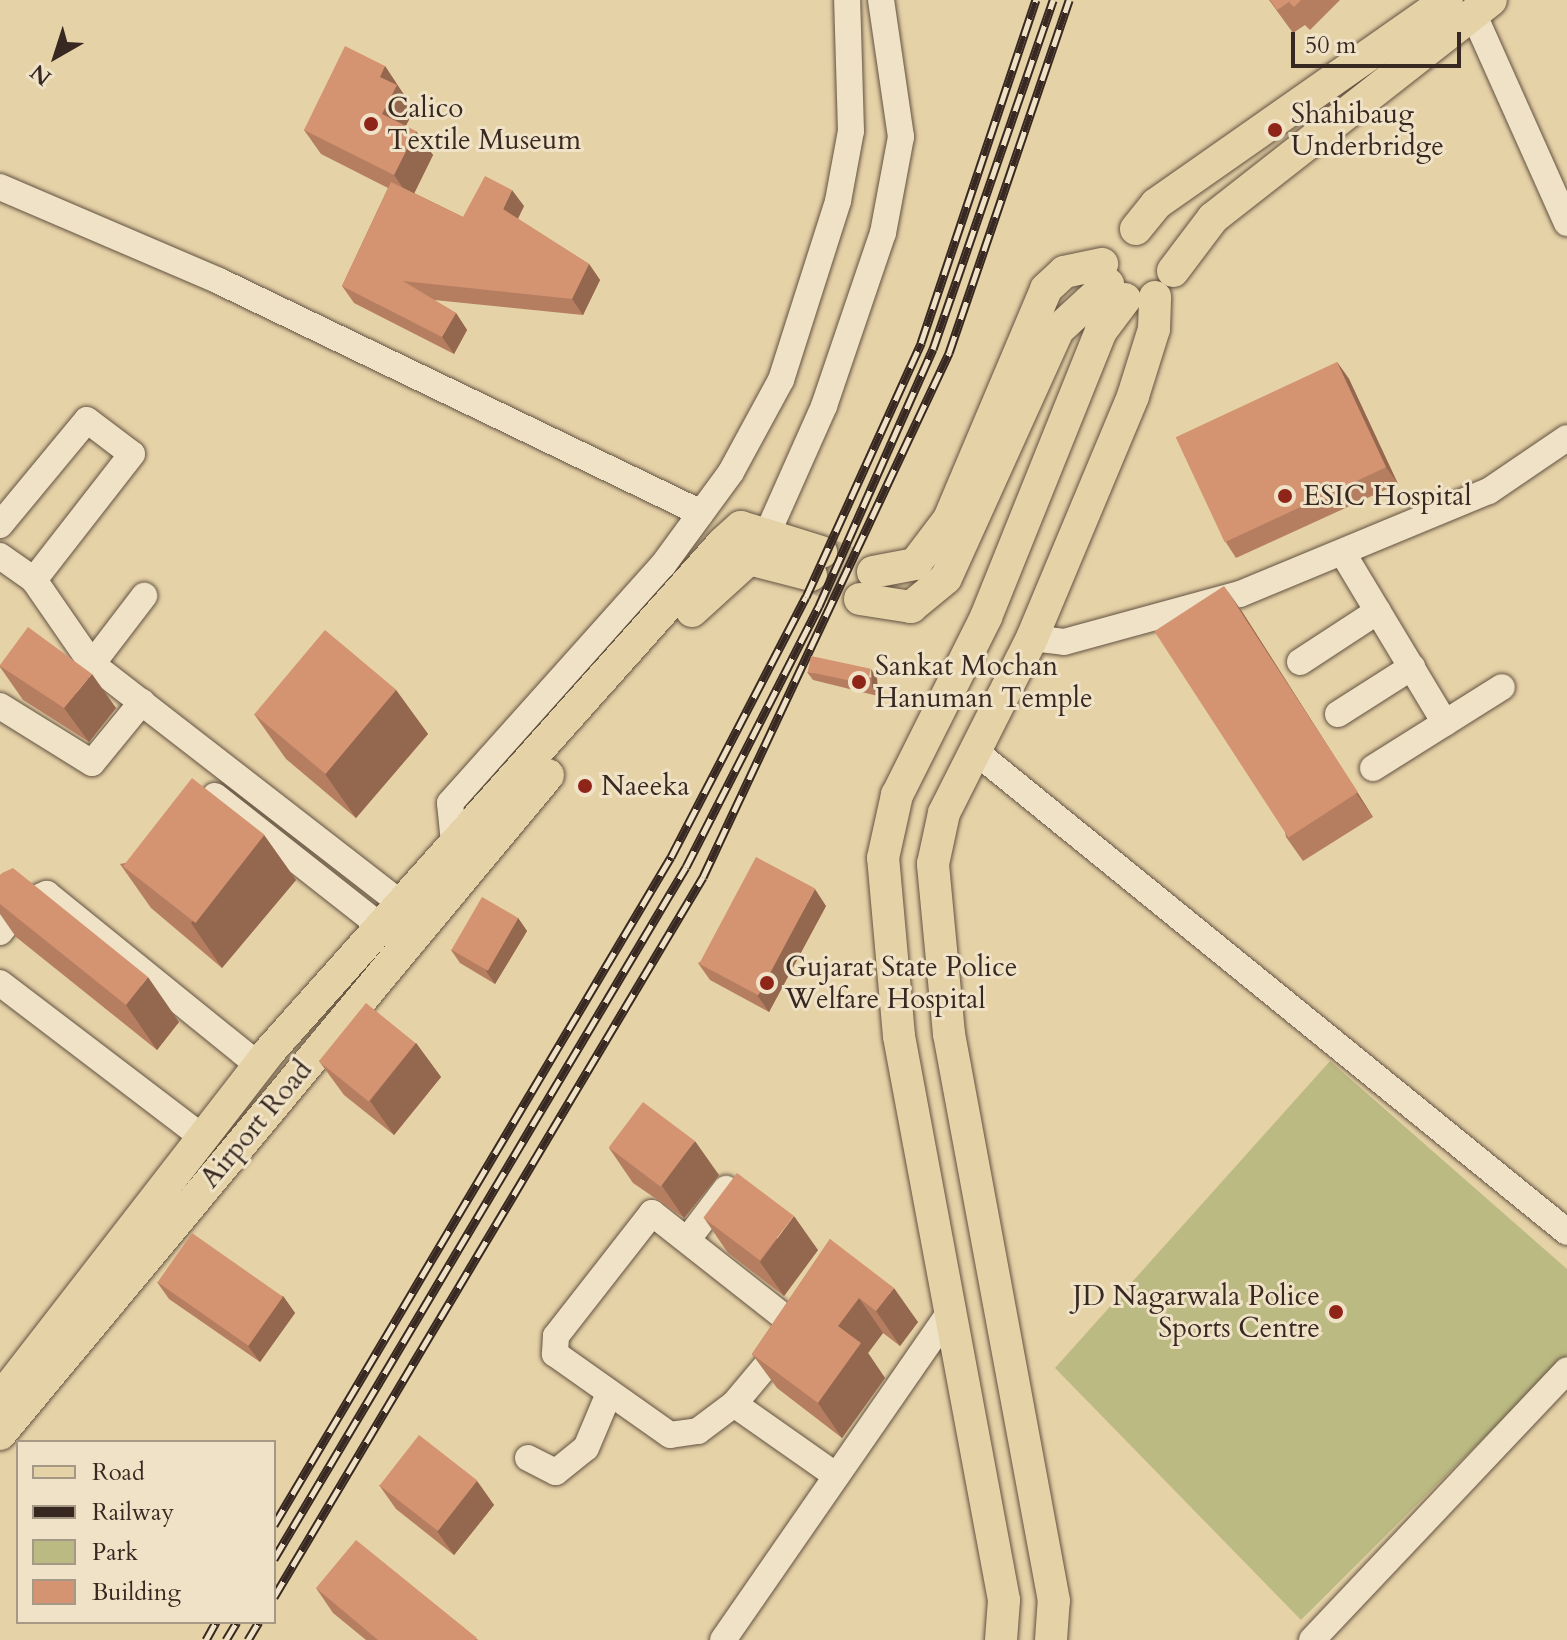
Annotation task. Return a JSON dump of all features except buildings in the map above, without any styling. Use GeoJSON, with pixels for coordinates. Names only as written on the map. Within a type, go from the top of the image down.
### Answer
{"type":"FeatureCollection","features":[{"type":"Feature","properties":{"kind":"main road"},"geometry":{"type":"LineString","coordinates":[[1051,1640],[1054,1601],[949,1034],[933,864],[944,813],[1032,638],[1133,396],[1154,329],[1116,237],[1136,229],[1156,204],[1470,4]]}},
{"type":"Feature","properties":{"kind":"main road"},"geometry":{"type":"LineString","coordinates":[[867,586],[911,607],[946,578],[1058,330],[1133,283],[1470,4]]}},
{"type":"Feature","properties":{"kind":"main road"},"geometry":{"type":"LineString","coordinates":[[1001,1640],[1004,1600],[899,1036],[883,858],[897,795],[986,617],[1101,331],[1165,241],[1136,229]]}},
{"type":"Feature","properties":{"kind":"main road"},"geometry":{"type":"LineString","coordinates":[[741,527],[768,532],[816,564],[749,559],[718,581],[509,803],[723,543],[741,527]]}},
{"type":"Feature","properties":{"kind":"main road","name":"Airport Road"},"geometry":{"type":"LineString","coordinates":[[0,1434],[464,852],[509,803]]}},
{"type":"Feature","properties":{"kind":"main road","name":"Airport Road"},"geometry":{"type":"LineString","coordinates":[[0,1399],[263,1059],[390,914],[464,852]]}},
{"type":"Feature","properties":{"kind":"street"},"geometry":{"type":"LineString","coordinates":[[464,852],[450,803],[701,513],[781,380],[838,201],[853,83],[847,0]]}},
{"type":"Feature","properties":{"kind":"street"},"geometry":{"type":"LineString","coordinates":[[768,532],[824,406],[883,233],[901,137],[897,82],[881,0]]}},
{"type":"Feature","properties":{"kind":"street"},"geometry":{"type":"LineString","coordinates":[[1470,4],[1567,223]]}},
{"type":"Feature","properties":{"kind":"street"},"geometry":{"type":"LineString","coordinates":[[853,83],[897,82]]}},
{"type":"Feature","properties":{"kind":"street"},"geometry":{"type":"LineString","coordinates":[[0,187],[219,281],[701,513]]}},
{"type":"Feature","properties":{"kind":"street"},"geometry":{"type":"LineString","coordinates":[[0,525],[87,420],[132,454],[34,580]]}},
{"type":"Feature","properties":{"kind":"street"},"geometry":{"type":"LineString","coordinates":[[1032,638],[1064,642],[1240,594],[1344,555],[1489,491],[1567,438]]}},
{"type":"Feature","properties":{"kind":"street"},"geometry":{"type":"LineString","coordinates":[[1344,555],[1445,723]]}},
{"type":"Feature","properties":{"kind":"street"},"geometry":{"type":"LineString","coordinates":[[0,556],[34,580],[92,664],[142,702],[390,914]]}},
{"type":"Feature","properties":{"kind":"street"},"geometry":{"type":"LineString","coordinates":[[92,664],[144,596]]}},
{"type":"Feature","properties":{"kind":"street"},"geometry":{"type":"LineString","coordinates":[[1300,662],[1378,611]]}},
{"type":"Feature","properties":{"kind":"street"},"geometry":{"type":"LineString","coordinates":[[1338,714],[1412,667]]}},
{"type":"Feature","properties":{"kind":"street"},"geometry":{"type":"LineString","coordinates":[[1373,768],[1502,687]]}},
{"type":"Feature","properties":{"kind":"street"},"geometry":{"type":"LineString","coordinates":[[0,706],[92,763],[142,702]]}},
{"type":"Feature","properties":{"kind":"street"},"geometry":{"type":"LineString","coordinates":[[976,752],[1567,1232]]}},
{"type":"Feature","properties":{"kind":"street"},"geometry":{"type":"LineString","coordinates":[[215,796],[390,914]]}},
{"type":"Feature","properties":{"kind":"street"},"geometry":{"type":"LineString","coordinates":[[0,932],[23,904],[47,894],[263,1059]]}},
{"type":"Feature","properties":{"kind":"street"},"geometry":{"type":"LineString","coordinates":[[129,942],[263,1059]]}},
{"type":"Feature","properties":{"kind":"street"},"geometry":{"type":"LineString","coordinates":[[0,983],[201,1136]]}},
{"type":"Feature","properties":{"kind":"street"},"geometry":{"type":"LineString","coordinates":[[688,1239],[726,1189]]}},
{"type":"Feature","properties":{"kind":"street"},"geometry":{"type":"LineString","coordinates":[[793,1324],[660,1217],[643,1215],[556,1336],[555,1354],[608,1396],[682,1437],[734,1404],[793,1335],[793,1324],[810,1303]]}},
{"type":"Feature","properties":{"kind":"street"},"geometry":{"type":"LineString","coordinates":[[723,1640],[951,1311]]}},
{"type":"Feature","properties":{"kind":"street"},"geometry":{"type":"LineString","coordinates":[[1312,1640],[1567,1370]]}},
{"type":"Feature","properties":{"kind":"street"},"geometry":{"type":"LineString","coordinates":[[528,1458],[556,1472],[586,1448],[608,1396]]}},
{"type":"Feature","properties":{"kind":"street"},"geometry":{"type":"LineString","coordinates":[[734,1404],[835,1475]]}},
{"type":"Feature","properties":{"kind":"green space","name":"JD Nagarwala Police Sports Centre"},"geometry":{"type":"Polygon","coordinates":[[[1330,1061],[1567,1269],[1567,1355],[1301,1620],[1055,1368],[1330,1061]]]}},
{"type":"Feature","properties":{"kind":"tunnel"},"geometry":{"type":"LineString","coordinates":[[821,552],[873,572]]}},
{"type":"Feature","properties":{"kind":"tunnel"},"geometry":{"type":"LineString","coordinates":[[811,575],[860,599]]}},
{"type":"Feature","properties":{"kind":"railway"},"geometry":{"type":"LineString","coordinates":[[276,1522],[671,857],[806,597],[921,343],[1036,0]]}},
{"type":"Feature","properties":{"kind":"railway"},"geometry":{"type":"LineString","coordinates":[[276,1556],[686,867],[819,606],[933,349],[1053,0]]}},
{"type":"Feature","properties":{"kind":"railway"},"geometry":{"type":"LineString","coordinates":[[276,1594],[703,877],[949,353],[1069,0]]}},
{"type":"Feature","properties":{"kind":"railway"},"geometry":{"type":"LineString","coordinates":[[206,1640],[215,1624]]}},
{"type":"Feature","properties":{"kind":"railway"},"geometry":{"type":"LineString","coordinates":[[226,1640],[236,1624]]}},
{"type":"Feature","properties":{"kind":"railway"},"geometry":{"type":"LineString","coordinates":[[248,1640],[258,1624]]}},
{"type":"Feature","properties":{"kind":"place","name":"Calico Textile Museum"},"geometry":{"type":"Point","coordinates":[371,124]}},
{"type":"Feature","properties":{"kind":"place","name":"Shahibaug Underbridge"},"geometry":{"type":"Point","coordinates":[1275,130]}},
{"type":"Feature","properties":{"kind":"place","name":"ESIC Hospital"},"geometry":{"type":"Point","coordinates":[1285,496]}},
{"type":"Feature","properties":{"kind":"place","name":"Sankat Mochan Hanuman Temple"},"geometry":{"type":"Point","coordinates":[859,682]}},
{"type":"Feature","properties":{"kind":"place","name":"Naeeka"},"geometry":{"type":"Point","coordinates":[585,786]}},
{"type":"Feature","properties":{"kind":"place","name":"Gujarat State Police Welfare Hospital"},"geometry":{"type":"Point","coordinates":[767,983]}},
{"type":"Feature","properties":{"kind":"place","name":"JD Nagarwala Police Sports Centre"},"geometry":{"type":"Point","coordinates":[1336,1312]}}]}
